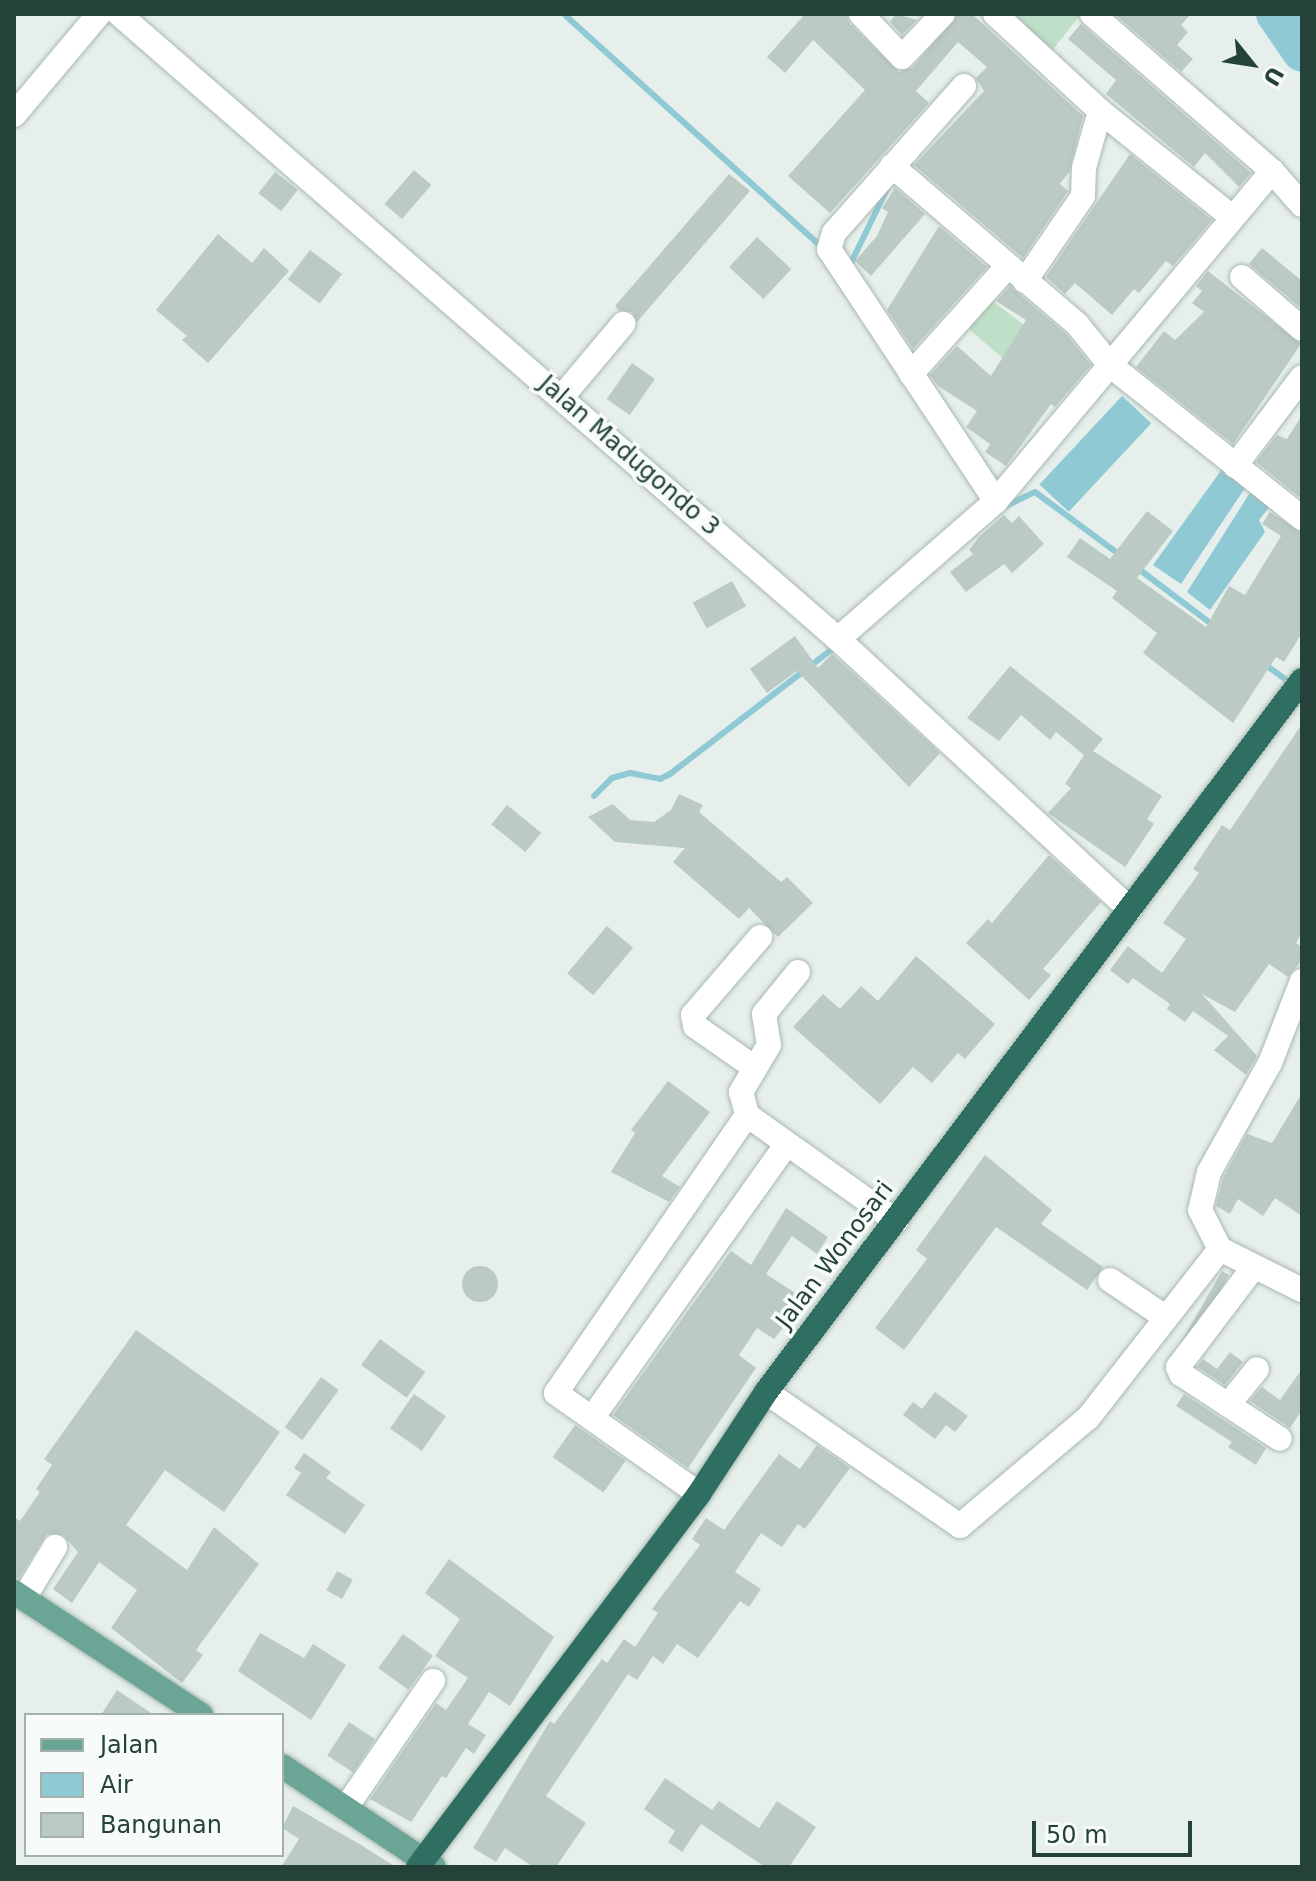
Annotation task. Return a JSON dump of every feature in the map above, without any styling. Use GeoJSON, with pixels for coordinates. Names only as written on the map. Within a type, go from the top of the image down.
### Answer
{"type":"FeatureCollection","features":[{"type":"Feature","properties":{"kind":"highway","name":"Jalan Wonosari"},"geometry":{"type":"LineString","coordinates":[[425,1865],[699,1494],[766,1392],[1298,690]]}},
{"type":"Feature","properties":{"kind":"main road"},"geometry":{"type":"LineString","coordinates":[[19,1595],[198,1713]]}},
{"type":"Feature","properties":{"kind":"main road"},"geometry":{"type":"LineString","coordinates":[[284,1767],[347,1806],[425,1865]]}},
{"type":"Feature","properties":{"kind":"street"},"geometry":{"type":"LineString","coordinates":[[14,115],[99,14]]}},
{"type":"Feature","properties":{"kind":"street","name":"Jalan Madugondo 3"},"geometry":{"type":"LineString","coordinates":[[119,14],[838,639],[1130,909]]}},
{"type":"Feature","properties":{"kind":"street"},"geometry":{"type":"LineString","coordinates":[[861,14],[901,57],[943,14]]}},
{"type":"Feature","properties":{"kind":"street"},"geometry":{"type":"LineString","coordinates":[[995,14],[1100,111],[1232,217]]}},
{"type":"Feature","properties":{"kind":"street"},"geometry":{"type":"LineString","coordinates":[[1092,14],[1272,171],[1302,205]]}},
{"type":"Feature","properties":{"kind":"street"},"geometry":{"type":"LineString","coordinates":[[964,86],[834,233],[829,249],[911,374],[999,498]]}},
{"type":"Feature","properties":{"kind":"street"},"geometry":{"type":"LineString","coordinates":[[911,374],[1015,274],[1083,196],[1084,168],[1100,111]]}},
{"type":"Feature","properties":{"kind":"street"},"geometry":{"type":"LineString","coordinates":[[892,166],[1090,336],[1110,365],[1302,518]]}},
{"type":"Feature","properties":{"kind":"street"},"geometry":{"type":"LineString","coordinates":[[838,639],[999,498],[1272,171]]}},
{"type":"Feature","properties":{"kind":"street"},"geometry":{"type":"LineString","coordinates":[[1242,277],[1302,329]]}},
{"type":"Feature","properties":{"kind":"street"},"geometry":{"type":"LineString","coordinates":[[561,398],[623,324]]}},
{"type":"Feature","properties":{"kind":"street"},"geometry":{"type":"LineString","coordinates":[[1235,466],[1302,377]]}},
{"type":"Feature","properties":{"kind":"street"},"geometry":{"type":"LineString","coordinates":[[755,1068],[695,1026],[693,1015],[760,937]]}},
{"type":"Feature","properties":{"kind":"street"},"geometry":{"type":"LineString","coordinates":[[798,972],[764,1014],[769,1045],[741,1092],[747,1115],[896,1221]]}},
{"type":"Feature","properties":{"kind":"street"},"geometry":{"type":"LineString","coordinates":[[1301,995],[1270,1063],[1203,1186],[1200,1210],[1220,1249],[1302,1290]]}},
{"type":"Feature","properties":{"kind":"street"},"geometry":{"type":"LineString","coordinates":[[699,1494],[556,1393],[747,1115]]}},
{"type":"Feature","properties":{"kind":"street"},"geometry":{"type":"LineString","coordinates":[[592,1418],[787,1144]]}},
{"type":"Feature","properties":{"kind":"street"},"geometry":{"type":"LineString","coordinates":[[766,1392],[960,1526],[1088,1418],[1137,1361],[1165,1317],[1220,1249]]}},
{"type":"Feature","properties":{"kind":"street"},"geometry":{"type":"LineString","coordinates":[[1253,1268],[1178,1367],[1181,1374],[1280,1439]]}},
{"type":"Feature","properties":{"kind":"street"},"geometry":{"type":"LineString","coordinates":[[1110,1280],[1165,1317]]}},
{"type":"Feature","properties":{"kind":"street"},"geometry":{"type":"LineString","coordinates":[[1228,1405],[1257,1369]]}},
{"type":"Feature","properties":{"kind":"street"},"geometry":{"type":"LineString","coordinates":[[19,1595],[55,1547]]}},
{"type":"Feature","properties":{"kind":"street"},"geometry":{"type":"LineString","coordinates":[[347,1806],[433,1681]]}},
{"type":"Feature","properties":{"kind":"green space"},"geometry":{"type":"Polygon","coordinates":[[[1003,14],[1081,14],[1050,53],[1003,14]]]}},
{"type":"Feature","properties":{"kind":"green space"},"geometry":{"type":"Polygon","coordinates":[[[994,302],[1051,346],[1023,376],[970,330],[974,314],[994,302]]]}},
{"type":"Feature","properties":{"kind":"water"},"geometry":{"type":"Polygon","coordinates":[[[1122,396],[1151,423],[1069,512],[1039,484],[1122,396]]]}},
{"type":"Feature","properties":{"kind":"water"},"geometry":{"type":"Polygon","coordinates":[[[1222,469],[1245,488],[1181,584],[1153,565],[1222,469]]]}},
{"type":"Feature","properties":{"kind":"water"},"geometry":{"type":"Polygon","coordinates":[[[1251,491],[1271,505],[1259,520],[1265,532],[1210,610],[1187,592],[1251,491]]]}},
{"type":"Feature","properties":{"kind":"building"},"geometry":{"type":"Polygon","coordinates":[[[805,14],[846,14],[850,24],[899,72],[913,67],[958,14],[972,14],[1083,116],[1069,172],[1060,184],[1068,191],[1023,258],[914,165],[984,91],[976,78],[987,67],[958,42],[916,91],[929,103],[830,213],[788,176],[865,90],[813,40],[785,73],[767,57],[805,14]]]}},
{"type":"Feature","properties":{"kind":"building"},"geometry":{"type":"Polygon","coordinates":[[[896,14],[917,20],[902,35],[890,22],[896,14]]]}},
{"type":"Feature","properties":{"kind":"building"},"geometry":{"type":"Polygon","coordinates":[[[1115,14],[1191,14],[1181,25],[1188,32],[1177,45],[1193,59],[1181,72],[1115,14]]]}},
{"type":"Feature","properties":{"kind":"building"},"geometry":{"type":"Polygon","coordinates":[[[1081,24],[1251,173],[1239,187],[1205,153],[1194,167],[1106,94],[1116,80],[1068,39],[1081,24]]]}},
{"type":"Feature","properties":{"kind":"building"},"geometry":{"type":"Polygon","coordinates":[[[1130,154],[1212,220],[1173,266],[1166,261],[1139,293],[1134,289],[1112,315],[1075,283],[1065,294],[1046,277],[1130,154]]]}},
{"type":"Feature","properties":{"kind":"building"},"geometry":{"type":"Polygon","coordinates":[[[414,170],[431,185],[402,219],[384,204],[414,170]]]}},
{"type":"Feature","properties":{"kind":"building"},"geometry":{"type":"Polygon","coordinates":[[[275,172],[298,190],[281,211],[258,193],[275,172]]]}},
{"type":"Feature","properties":{"kind":"building"},"geometry":{"type":"Polygon","coordinates":[[[729,174],[750,191],[637,322],[632,312],[619,310],[615,306],[729,174]]]}},
{"type":"Feature","properties":{"kind":"building"},"geometry":{"type":"Polygon","coordinates":[[[895,188],[925,214],[871,276],[855,261],[877,236],[888,212],[882,208],[895,188]]]}},
{"type":"Feature","properties":{"kind":"building"},"geometry":{"type":"Polygon","coordinates":[[[939,226],[987,267],[913,349],[887,310],[939,226]]]}},
{"type":"Feature","properties":{"kind":"building"},"geometry":{"type":"Polygon","coordinates":[[[218,234],[252,263],[264,248],[289,271],[208,363],[182,340],[187,336],[156,310],[218,234]]]}},
{"type":"Feature","properties":{"kind":"building"},"geometry":{"type":"Polygon","coordinates":[[[757,237],[791,269],[763,299],[729,267],[757,237]]]}},
{"type":"Feature","properties":{"kind":"building"},"geometry":{"type":"Polygon","coordinates":[[[1262,248],[1302,281],[1302,309],[1249,264],[1262,248]]]}},
{"type":"Feature","properties":{"kind":"building"},"geometry":{"type":"Polygon","coordinates":[[[310,250],[342,274],[320,304],[288,280],[310,250]]]}},
{"type":"Feature","properties":{"kind":"building"},"geometry":{"type":"Polygon","coordinates":[[[1208,271],[1301,344],[1233,444],[1136,367],[1164,331],[1175,340],[1204,312],[1192,303],[1202,291],[1196,286],[1208,271]]]}},
{"type":"Feature","properties":{"kind":"building"},"geometry":{"type":"Polygon","coordinates":[[[1010,286],[1066,334],[1091,365],[1055,407],[1051,404],[1006,466],[985,452],[990,444],[966,427],[977,411],[938,386],[930,375],[957,346],[991,376],[1026,320],[996,301],[1010,286]]]}},
{"type":"Feature","properties":{"kind":"building"},"geometry":{"type":"Polygon","coordinates":[[[632,363],[655,379],[630,415],[607,399],[632,363]]]}},
{"type":"Feature","properties":{"kind":"building"},"geometry":{"type":"Polygon","coordinates":[[[1302,415],[1302,499],[1256,462],[1277,435],[1287,439],[1302,415]]]}},
{"type":"Feature","properties":{"kind":"building"},"geometry":{"type":"Polygon","coordinates":[[[1147,511],[1173,531],[1137,578],[1206,627],[1229,586],[1245,595],[1281,536],[1262,524],[1270,512],[1302,533],[1302,633],[1284,662],[1276,657],[1233,723],[1143,653],[1157,633],[1112,598],[1117,591],[1067,557],[1080,538],[1110,559],[1147,511]]]}},
{"type":"Feature","properties":{"kind":"building"},"geometry":{"type":"Polygon","coordinates":[[[1004,515],[1012,523],[1019,516],[1044,544],[1012,573],[1004,564],[966,592],[950,572],[973,554],[969,550],[979,537],[1004,515]]]}},
{"type":"Feature","properties":{"kind":"building"},"geometry":{"type":"Polygon","coordinates":[[[732,581],[746,606],[707,628],[693,603],[732,581]]]}},
{"type":"Feature","properties":{"kind":"building"},"geometry":{"type":"Polygon","coordinates":[[[795,636],[818,668],[832,654],[940,753],[909,787],[797,671],[767,693],[750,669],[795,636]]]}},
{"type":"Feature","properties":{"kind":"building"},"geometry":{"type":"Polygon","coordinates":[[[1010,666],[1103,739],[1093,751],[1162,796],[1147,819],[1154,824],[1125,867],[1048,813],[1071,788],[1065,784],[1084,755],[1056,732],[1050,740],[1021,715],[999,741],[967,718],[1010,666]]]}},
{"type":"Feature","properties":{"kind":"building"},"geometry":{"type":"Polygon","coordinates":[[[1302,724],[1302,932],[1296,943],[1302,947],[1302,960],[1288,977],[1269,964],[1235,1012],[1202,994],[1257,1056],[1246,1075],[1214,1050],[1228,1036],[1193,1011],[1185,1022],[1167,1009],[1170,1004],[1133,978],[1128,984],[1110,970],[1128,946],[1162,973],[1186,939],[1163,923],[1199,873],[1193,869],[1222,825],[1230,830],[1302,724]]]}},
{"type":"Feature","properties":{"kind":"building"},"geometry":{"type":"Polygon","coordinates":[[[679,794],[703,805],[699,812],[781,882],[787,877],[813,903],[778,937],[749,908],[739,919],[673,862],[685,848],[615,842],[588,817],[613,804],[630,820],[654,822],[671,810],[679,794]]]}},
{"type":"Feature","properties":{"kind":"building"},"geometry":{"type":"Polygon","coordinates":[[[507,805],[541,833],[525,852],[491,824],[507,805]]]}},
{"type":"Feature","properties":{"kind":"building"},"geometry":{"type":"Polygon","coordinates":[[[1049,855],[1101,902],[1043,969],[1051,975],[1029,1000],[966,943],[988,919],[992,923],[1049,855]]]}},
{"type":"Feature","properties":{"kind":"building"},"geometry":{"type":"Polygon","coordinates":[[[607,926],[633,948],[593,995],[567,973],[607,926]]]}},
{"type":"Feature","properties":{"kind":"building"},"geometry":{"type":"Polygon","coordinates":[[[916,956],[995,1024],[965,1059],[958,1053],[932,1083],[913,1067],[880,1104],[793,1027],[823,994],[840,1009],[861,986],[878,1001],[916,956]]]}},
{"type":"Feature","properties":{"kind":"building"},"geometry":{"type":"Polygon","coordinates":[[[668,1081],[710,1112],[662,1176],[680,1187],[669,1202],[611,1172],[635,1133],[631,1130],[668,1081]]]}},
{"type":"Feature","properties":{"kind":"building"},"geometry":{"type":"Polygon","coordinates":[[[1302,1093],[1302,1216],[1275,1198],[1263,1216],[1238,1199],[1230,1214],[1216,1206],[1223,1178],[1247,1134],[1272,1143],[1302,1093]]]}},
{"type":"Feature","properties":{"kind":"building"},"geometry":{"type":"Polygon","coordinates":[[[985,1155],[1052,1210],[1041,1224],[1103,1267],[1087,1290],[996,1227],[904,1350],[875,1328],[927,1259],[916,1250],[985,1155]]]}},
{"type":"Feature","properties":{"kind":"building"},"geometry":{"type":"Polygon","coordinates":[[[786,1208],[828,1237],[817,1254],[792,1236],[766,1274],[806,1300],[774,1339],[757,1328],[739,1355],[756,1368],[688,1468],[613,1415],[731,1251],[751,1265],[786,1208]]]}},
{"type":"Feature","properties":{"kind":"building"},"geometry":{"type":"Polygon","coordinates":[[[480,1266],[493,1271],[498,1284],[493,1297],[480,1302],[467,1297],[462,1284],[467,1271],[480,1266]]]}},
{"type":"Feature","properties":{"kind":"building"},"geometry":{"type":"Polygon","coordinates":[[[1222,1271],[1229,1275],[1176,1366],[1170,1362],[1222,1271]]]}},
{"type":"Feature","properties":{"kind":"building"},"geometry":{"type":"Polygon","coordinates":[[[136,1330],[280,1432],[224,1512],[165,1470],[126,1525],[187,1570],[214,1527],[259,1564],[196,1650],[203,1655],[182,1683],[111,1628],[137,1590],[99,1562],[72,1603],[53,1589],[78,1552],[63,1535],[47,1534],[19,1578],[14,1577],[14,1517],[20,1521],[40,1492],[36,1489],[52,1465],[44,1459],[136,1330]]]}},
{"type":"Feature","properties":{"kind":"building"},"geometry":{"type":"Polygon","coordinates":[[[380,1339],[425,1372],[406,1398],[361,1365],[380,1339]]]}},
{"type":"Feature","properties":{"kind":"building"},"geometry":{"type":"Polygon","coordinates":[[[1230,1352],[1243,1362],[1225,1385],[1197,1367],[1203,1359],[1217,1369],[1230,1352]]]}},
{"type":"Feature","properties":{"kind":"building"},"geometry":{"type":"Polygon","coordinates":[[[1302,1369],[1302,1410],[1290,1428],[1250,1401],[1262,1387],[1280,1400],[1302,1369]]]}},
{"type":"Feature","properties":{"kind":"building"},"geometry":{"type":"Polygon","coordinates":[[[321,1377],[339,1390],[302,1440],[285,1427],[321,1377]]]}},
{"type":"Feature","properties":{"kind":"building"},"geometry":{"type":"Polygon","coordinates":[[[935,1392],[968,1416],[955,1432],[946,1425],[935,1439],[903,1415],[913,1402],[922,1409],[935,1392]]]}},
{"type":"Feature","properties":{"kind":"building"},"geometry":{"type":"Polygon","coordinates":[[[414,1394],[446,1416],[422,1451],[390,1428],[414,1394]]]}},
{"type":"Feature","properties":{"kind":"building"},"geometry":{"type":"Polygon","coordinates":[[[1184,1394],[1266,1448],[1256,1465],[1228,1447],[1232,1442],[1176,1406],[1184,1394]]]}},
{"type":"Feature","properties":{"kind":"building"},"geometry":{"type":"Polygon","coordinates":[[[575,1425],[626,1461],[603,1493],[553,1457],[575,1425]]]}},
{"type":"Feature","properties":{"kind":"building"},"geometry":{"type":"Polygon","coordinates":[[[817,1445],[850,1468],[805,1529],[798,1524],[782,1547],[761,1533],[735,1572],[761,1589],[749,1607],[740,1601],[698,1658],[677,1644],[663,1664],[653,1656],[637,1680],[628,1674],[546,1796],[586,1823],[556,1867],[533,1867],[505,1848],[496,1862],[473,1848],[550,1721],[554,1724],[602,1659],[607,1663],[624,1639],[635,1647],[658,1613],[652,1609],[700,1545],[692,1539],[706,1518],[724,1530],[779,1454],[800,1469],[817,1445]]]}},
{"type":"Feature","properties":{"kind":"building"},"geometry":{"type":"Polygon","coordinates":[[[304,1453],[331,1472],[326,1478],[365,1505],[345,1534],[286,1495],[301,1473],[294,1468],[304,1453]]]}},
{"type":"Feature","properties":{"kind":"building"},"geometry":{"type":"Polygon","coordinates":[[[449,1559],[554,1637],[510,1706],[489,1692],[468,1724],[486,1735],[474,1754],[466,1748],[446,1778],[442,1776],[411,1822],[370,1799],[436,1703],[446,1710],[468,1678],[435,1656],[460,1619],[425,1593],[449,1559]]]}},
{"type":"Feature","properties":{"kind":"building"},"geometry":{"type":"Polygon","coordinates":[[[337,1571],[353,1580],[342,1599],[326,1590],[337,1571]]]}},
{"type":"Feature","properties":{"kind":"building"},"geometry":{"type":"Polygon","coordinates":[[[260,1633],[304,1658],[313,1644],[346,1665],[311,1720],[238,1671],[260,1633]]]}},
{"type":"Feature","properties":{"kind":"building"},"geometry":{"type":"Polygon","coordinates":[[[403,1634],[433,1656],[408,1690],[378,1668],[403,1634]]]}},
{"type":"Feature","properties":{"kind":"building"},"geometry":{"type":"Polygon","coordinates":[[[117,1690],[151,1713],[102,1713],[117,1690]]]}},
{"type":"Feature","properties":{"kind":"building"},"geometry":{"type":"Polygon","coordinates":[[[349,1722],[375,1739],[353,1772],[327,1756],[349,1722]]]}},
{"type":"Feature","properties":{"kind":"building"},"geometry":{"type":"Polygon","coordinates":[[[665,1778],[712,1810],[719,1801],[759,1828],[777,1801],[816,1827],[789,1867],[765,1867],[701,1824],[682,1852],[668,1842],[675,1831],[644,1809],[665,1778]]]}},
{"type":"Feature","properties":{"kind":"building"},"geometry":{"type":"Polygon","coordinates":[[[293,1806],[396,1867],[281,1867],[299,1839],[284,1829],[293,1806]]]}},
{"type":"Feature","properties":{"kind":"waterway"},"geometry":{"type":"LineString","coordinates":[[1275,14],[1302,53]]}},
{"type":"Feature","properties":{"kind":"waterway"},"geometry":{"type":"LineString","coordinates":[[566,16],[823,248]]}},
{"type":"Feature","properties":{"kind":"waterway"},"geometry":{"type":"LineString","coordinates":[[848,269],[887,189]]}},
{"type":"Feature","properties":{"kind":"waterway"},"geometry":{"type":"LineString","coordinates":[[1004,507],[1035,492],[1120,555]]}},
{"type":"Feature","properties":{"kind":"waterway"},"geometry":{"type":"LineString","coordinates":[[1136,567],[1213,625]]}},
{"type":"Feature","properties":{"kind":"waterway"},"geometry":{"type":"LineString","coordinates":[[594,796],[612,778],[630,773],[660,779],[670,774],[836,646]]}},
{"type":"Feature","properties":{"kind":"waterway"},"geometry":{"type":"LineString","coordinates":[[1263,663],[1293,685]]}}]}
